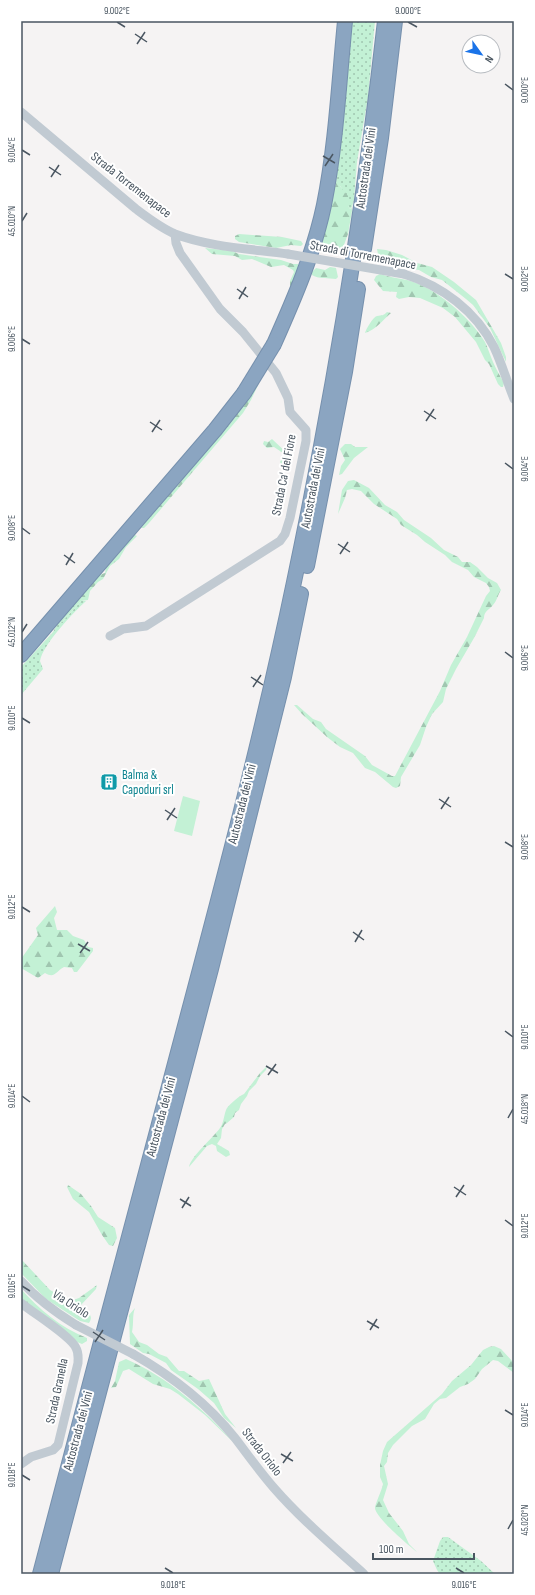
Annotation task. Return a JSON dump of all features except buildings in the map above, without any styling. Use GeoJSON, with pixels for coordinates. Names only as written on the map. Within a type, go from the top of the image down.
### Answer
{"type":"FeatureCollection","features":[{"type":"Feature","properties":{"kind":"highway"},"geometry":{"type":"LineString","coordinates":[[21,655],[210,436],[244,393],[274,344],[296,292],[313,244],[324,204],[330,168],[345,21]]}},
{"type":"Feature","properties":{"kind":"highway","name":"Autostrada dei Vini"},"geometry":{"type":"LineString","coordinates":[[40,1574],[204,955],[251,769],[292,591],[326,418],[350,280],[378,86],[385,21]]}},
{"type":"Feature","properties":{"kind":"highway","name":"Autostrada dei Vini"},"geometry":{"type":"LineString","coordinates":[[51,1574],[209,976],[284,677],[345,372],[381,138],[395,21]]}},
{"type":"Feature","properties":{"kind":"street","name":"Strada Torremenapace"},"geometry":{"type":"LineString","coordinates":[[21,112],[136,208],[154,222],[175,234],[206,243],[288,254]]}},
{"type":"Feature","properties":{"kind":"street","name":"Strada Ca' del Fiore"},"geometry":{"type":"LineString","coordinates":[[110,636],[123,629],[146,626],[280,540],[285,534],[290,518],[306,441],[306,430],[290,412],[288,398],[276,373],[243,332],[220,308],[192,271],[180,253],[176,243],[175,234]]}},
{"type":"Feature","properties":{"kind":"street","name":"Strada di Torremenapace"},"geometry":{"type":"LineString","coordinates":[[288,254],[404,274],[423,280],[449,294],[472,316],[487,334],[494,347],[514,399]]}},
{"type":"Feature","properties":{"kind":"street","name":"Via Oriolo"},"geometry":{"type":"LineString","coordinates":[[21,1280],[33,1294],[56,1313],[133,1354]]}},
{"type":"Feature","properties":{"kind":"street","name":"Strada Granella"},"geometry":{"type":"LineString","coordinates":[[21,1303],[69,1339],[77,1350],[78,1356],[78,1364],[58,1445],[53,1450],[31,1457],[21,1464]]}},
{"type":"Feature","properties":{"kind":"street","name":"Strada Oriolo"},"geometry":{"type":"LineString","coordinates":[[133,1354],[170,1377],[206,1407],[234,1438],[286,1502],[364,1574]]}},
{"type":"Feature","properties":{"kind":"green space"},"geometry":{"type":"Polygon","coordinates":[[[352,21],[375,21],[368,97],[357,162],[354,200],[350,209],[346,194],[336,183],[352,21]]]}},
{"type":"Feature","properties":{"kind":"green space"},"geometry":{"type":"Polygon","coordinates":[[[336,183],[338,183],[348,196],[348,206],[350,209],[352,208],[348,234],[341,253],[337,255],[318,251],[323,240],[326,218],[330,211],[336,183]]]}},
{"type":"Feature","properties":{"kind":"green space"},"geometry":{"type":"Polygon","coordinates":[[[239,234],[282,237],[301,241],[303,244],[301,246],[291,245],[276,248],[239,242],[235,239],[235,236],[239,234]]]}},
{"type":"Feature","properties":{"kind":"green space"},"geometry":{"type":"Polygon","coordinates":[[[205,248],[232,251],[239,254],[298,264],[297,272],[292,285],[290,286],[290,281],[294,272],[284,265],[271,267],[252,259],[242,260],[235,256],[212,254],[205,248]]]}},
{"type":"Feature","properties":{"kind":"green space"},"geometry":{"type":"Polygon","coordinates":[[[377,249],[402,255],[417,263],[432,267],[454,282],[476,300],[501,343],[506,357],[506,362],[490,328],[473,305],[442,280],[431,277],[419,270],[398,267],[383,262],[379,259],[377,249]]]}},
{"type":"Feature","properties":{"kind":"green space"},"geometry":{"type":"Polygon","coordinates":[[[330,267],[336,268],[338,277],[336,279],[320,278],[312,275],[312,272],[316,268],[325,270],[330,267]]]}},
{"type":"Feature","properties":{"kind":"green space"},"geometry":{"type":"Polygon","coordinates":[[[380,274],[418,283],[440,296],[461,313],[471,323],[485,342],[494,365],[504,383],[503,387],[498,384],[489,364],[485,360],[476,342],[455,317],[443,308],[420,298],[409,297],[399,299],[396,297],[397,292],[383,291],[374,280],[376,276],[380,274]]]}},
{"type":"Feature","properties":{"kind":"green space"},"geometry":{"type":"Polygon","coordinates":[[[387,312],[391,313],[375,328],[365,333],[368,326],[377,316],[383,315],[387,312]]]}},
{"type":"Feature","properties":{"kind":"green space"},"geometry":{"type":"Polygon","coordinates":[[[259,383],[243,413],[149,523],[144,528],[141,528],[228,424],[259,383]]]}},
{"type":"Feature","properties":{"kind":"green space"},"geometry":{"type":"Polygon","coordinates":[[[272,439],[289,455],[284,463],[286,471],[280,462],[284,455],[283,453],[274,447],[267,448],[263,444],[264,441],[268,442],[272,439]]]}},
{"type":"Feature","properties":{"kind":"green space"},"geometry":{"type":"Polygon","coordinates":[[[345,444],[351,444],[355,447],[368,447],[354,458],[342,474],[339,475],[341,466],[345,460],[340,449],[345,444]]]}},
{"type":"Feature","properties":{"kind":"green space"},"geometry":{"type":"Polygon","coordinates":[[[354,480],[369,488],[385,505],[397,512],[404,520],[431,538],[444,550],[458,557],[462,562],[470,562],[477,567],[488,578],[497,583],[501,590],[494,603],[485,614],[474,638],[446,689],[443,702],[432,714],[420,745],[401,777],[400,786],[396,788],[375,772],[365,768],[353,753],[340,747],[327,737],[294,705],[297,705],[313,719],[321,722],[326,729],[365,756],[372,765],[392,776],[395,776],[440,691],[451,665],[467,637],[486,596],[490,591],[486,583],[474,577],[468,570],[452,562],[445,555],[401,525],[397,519],[374,504],[361,491],[352,489],[347,490],[338,514],[342,490],[348,481],[354,480]]]}},
{"type":"Feature","properties":{"kind":"green space"},"geometry":{"type":"Polygon","coordinates":[[[135,535],[137,536],[126,547],[119,559],[110,566],[103,579],[90,591],[88,600],[81,601],[62,622],[58,623],[96,578],[105,573],[106,567],[135,535]]]}},
{"type":"Feature","properties":{"kind":"green space"},"geometry":{"type":"Polygon","coordinates":[[[81,601],[86,601],[52,638],[42,654],[40,661],[43,669],[21,695],[21,667],[53,632],[58,623],[62,622],[81,601]]]}},
{"type":"Feature","properties":{"kind":"green space"},"geometry":{"type":"Polygon","coordinates":[[[183,796],[200,801],[192,836],[174,831],[183,796]]]}},
{"type":"Feature","properties":{"kind":"green space"},"geometry":{"type":"Polygon","coordinates":[[[55,906],[57,912],[54,918],[57,930],[67,930],[73,936],[84,940],[88,947],[93,948],[93,951],[77,972],[74,972],[72,968],[64,967],[53,975],[48,975],[45,973],[38,978],[21,968],[21,959],[38,935],[36,928],[55,906]]]}},
{"type":"Feature","properties":{"kind":"green space"},"geometry":{"type":"Polygon","coordinates":[[[267,1066],[266,1070],[260,1076],[256,1084],[249,1091],[234,1117],[225,1124],[222,1129],[221,1138],[217,1144],[229,1151],[230,1155],[226,1157],[217,1151],[216,1146],[212,1144],[207,1146],[189,1167],[198,1152],[220,1128],[227,1108],[244,1094],[267,1066]]]}},
{"type":"Feature","properties":{"kind":"green space"},"geometry":{"type":"Polygon","coordinates":[[[68,1185],[81,1194],[98,1217],[115,1228],[117,1238],[113,1246],[109,1245],[89,1212],[73,1199],[67,1187],[68,1185]]]}},
{"type":"Feature","properties":{"kind":"green space"},"geometry":{"type":"Polygon","coordinates":[[[21,1259],[50,1290],[70,1301],[79,1298],[97,1285],[96,1289],[80,1306],[90,1315],[91,1320],[89,1323],[80,1321],[46,1299],[21,1273],[21,1259]]]}},
{"type":"Feature","properties":{"kind":"green space"},"geometry":{"type":"Polygon","coordinates":[[[21,1289],[35,1304],[51,1317],[68,1329],[87,1338],[87,1341],[82,1344],[77,1342],[21,1298],[21,1289]]]}},
{"type":"Feature","properties":{"kind":"green space"},"geometry":{"type":"Polygon","coordinates":[[[135,1308],[132,1332],[139,1342],[167,1357],[179,1371],[184,1371],[199,1381],[209,1379],[225,1414],[236,1428],[224,1418],[214,1403],[198,1389],[171,1370],[166,1363],[149,1354],[143,1353],[130,1344],[129,1315],[135,1308]]]}},
{"type":"Feature","properties":{"kind":"green space"},"geometry":{"type":"Polygon","coordinates":[[[494,1346],[501,1349],[513,1362],[514,1373],[498,1361],[493,1360],[482,1369],[475,1379],[434,1404],[425,1419],[412,1426],[393,1445],[388,1453],[387,1462],[384,1466],[388,1484],[383,1500],[389,1513],[403,1531],[409,1544],[417,1552],[400,1538],[376,1512],[376,1503],[383,1484],[380,1477],[380,1465],[383,1451],[387,1442],[442,1394],[452,1381],[471,1365],[483,1350],[494,1346]]]}},
{"type":"Feature","properties":{"kind":"green space"},"geometry":{"type":"Polygon","coordinates":[[[126,1359],[141,1366],[170,1384],[198,1406],[234,1443],[205,1415],[178,1394],[170,1389],[153,1384],[129,1369],[123,1371],[116,1387],[111,1388],[115,1381],[119,1362],[126,1359]]]}},
{"type":"Feature","properties":{"kind":"green space"},"geometry":{"type":"Polygon","coordinates":[[[443,1537],[448,1537],[481,1561],[495,1574],[440,1574],[433,1561],[440,1541],[443,1537]]]}},
{"type":"Feature","properties":{"kind":"place","name":"Balma & Capoduri srl"},"geometry":{"type":"Point","coordinates":[109,782]}}]}
